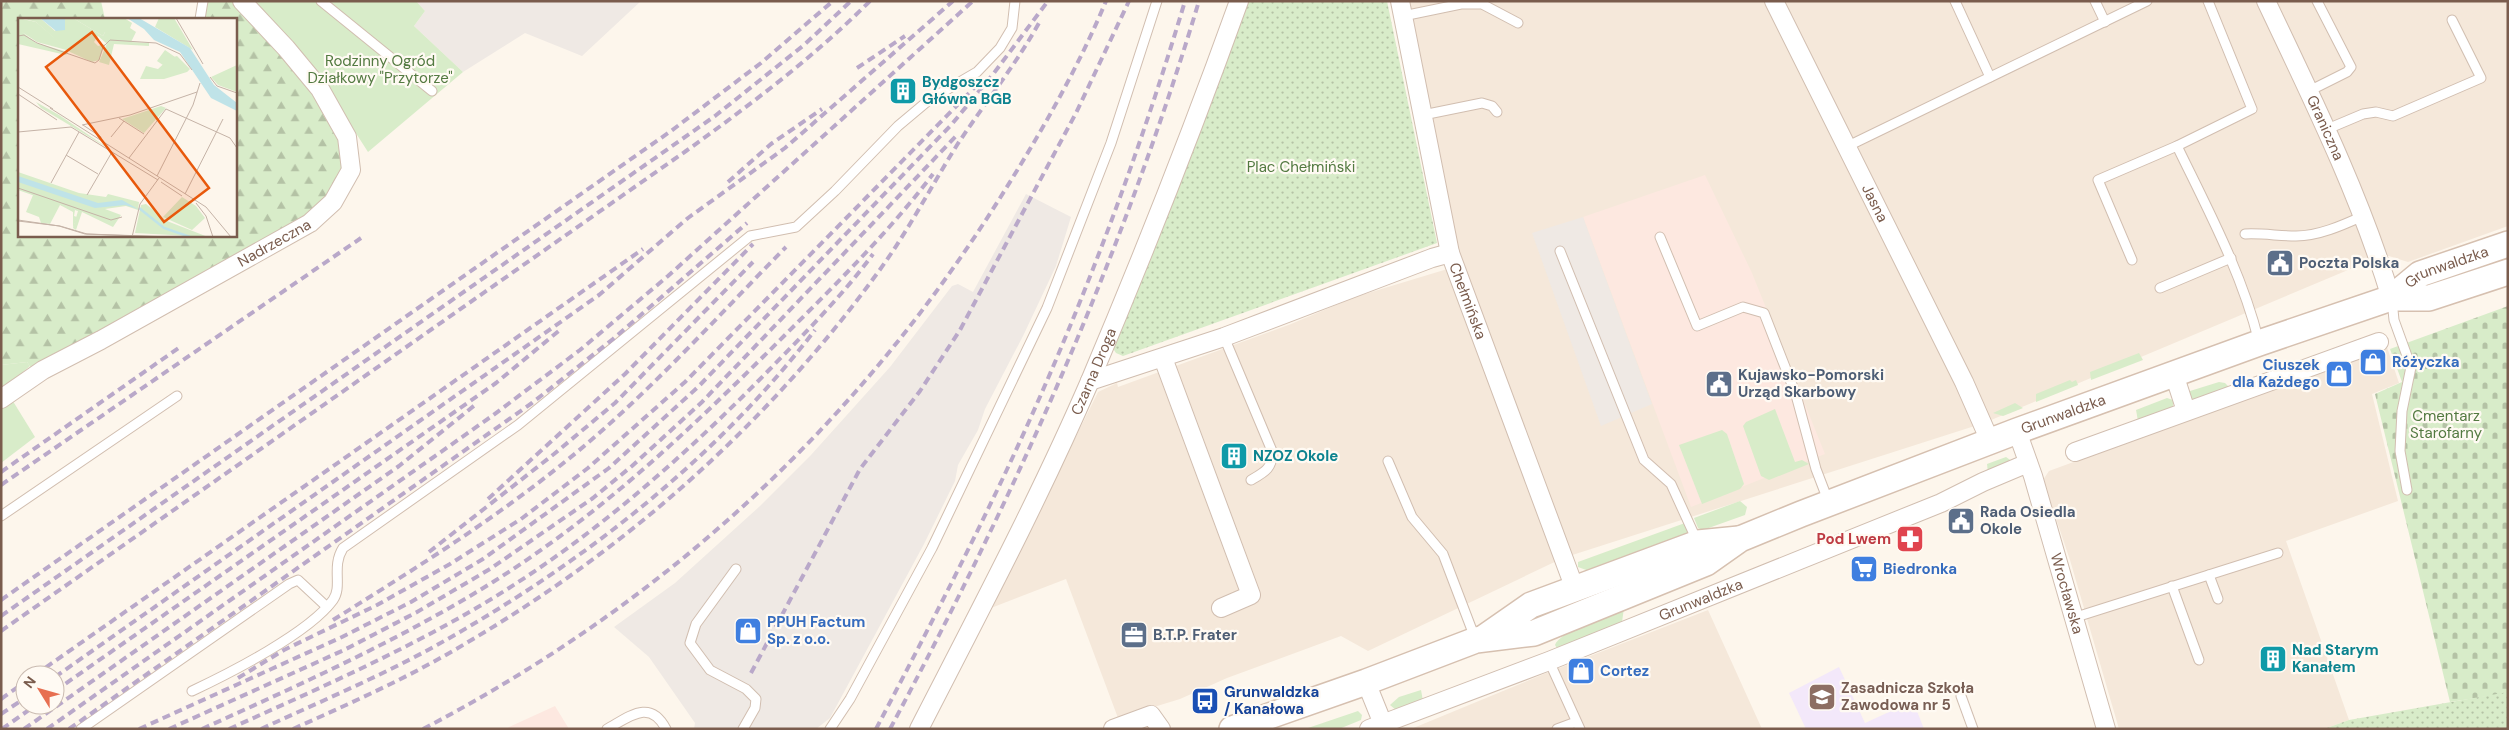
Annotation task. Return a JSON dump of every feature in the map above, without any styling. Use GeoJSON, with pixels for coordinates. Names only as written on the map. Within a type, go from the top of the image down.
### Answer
{"type":"FeatureCollection","features":[{"type":"Feature","properties":{"kind":"main road","name":"Grunwaldzka"},"geometry":{"type":"LineString","coordinates":[[2391,298],[2420,274],[2508,244]]}},
{"type":"Feature","properties":{"kind":"main road","name":"Grunwaldzka"},"geometry":{"type":"LineString","coordinates":[[1232,729],[1480,640],[1534,633],[1706,563],[1740,539],[1829,503],[1990,441],[2259,343],[2391,298],[2429,298],[2508,272]]}},
{"type":"Feature","properties":{"kind":"main road","name":"Grunwaldzka"},"geometry":{"type":"LineString","coordinates":[[1480,640],[1531,605],[1698,543],[1740,539]]}},
{"type":"Feature","properties":{"kind":"street","name":"Nadrzeczna"},"geometry":{"type":"LineString","coordinates":[[1,399],[43,370],[101,340],[310,223],[333,202],[351,170],[347,137],[320,89],[286,48],[242,1]]}},
{"type":"Feature","properties":{"kind":"street","name":"Czarna Droga"},"geometry":{"type":"LineString","coordinates":[[919,729],[1018,534],[1090,382],[1145,248],[1239,1]]}},
{"type":"Feature","properties":{"kind":"street","name":"Jasna"},"geometry":{"type":"LineString","coordinates":[[1774,1],[1975,405],[1990,441]]}},
{"type":"Feature","properties":{"kind":"street","name":"Graniczna"},"geometry":{"type":"LineString","coordinates":[[2266,1],[2309,91],[2363,216],[2379,257],[2391,298]]}},
{"type":"Feature","properties":{"kind":"street","name":"Chełmińska"},"geometry":{"type":"LineString","coordinates":[[1402,9],[1450,253],[1575,589]]}},
{"type":"Feature","properties":{"kind":"street"},"geometry":{"type":"LineString","coordinates":[[1090,382],[1224,337],[1432,258],[1450,253]]}},
{"type":"Feature","properties":{"kind":"street"},"geometry":{"type":"LineString","coordinates":[[2074,452],[2379,342]]}},
{"type":"Feature","properties":{"kind":"street"},"geometry":{"type":"LineString","coordinates":[[1163,358],[1251,595],[1222,608]]}},
{"type":"Feature","properties":{"kind":"street"},"geometry":{"type":"LineString","coordinates":[[2174,374],[2186,411]]}},
{"type":"Feature","properties":{"kind":"street","name":"Wrocławska"},"geometry":{"type":"LineString","coordinates":[[2017,431],[2106,729]]}},
{"type":"Feature","properties":{"kind":"street","name":"Grunwaldzka"},"geometry":{"type":"LineString","coordinates":[[1379,727],[1549,661],[1941,503],[1983,482],[2028,463]]}},
{"type":"Feature","properties":{"kind":"street"},"geometry":{"type":"LineString","coordinates":[[1366,682],[1379,727]]}},
{"type":"Feature","properties":{"kind":"street"},"geometry":{"type":"LineString","coordinates":[[1113,729],[1150,715],[1161,729]]}},
{"type":"Feature","properties":{"kind":"lane"},"geometry":{"type":"LineString","coordinates":[[200,18],[204,1]]}},
{"type":"Feature","properties":{"kind":"lane"},"geometry":{"type":"LineString","coordinates":[[321,1],[432,91]]}},
{"type":"Feature","properties":{"kind":"lane"},"geometry":{"type":"LineString","coordinates":[[192,691],[232,672],[314,620],[335,598],[338,583],[337,558],[343,548],[518,425],[750,236],[796,226],[835,191],[898,126],[928,100],[976,72],[1000,48],[1012,28],[1015,1]]}},
{"type":"Feature","properties":{"kind":"lane"},"geometry":{"type":"LineString","coordinates":[[830,729],[850,699],[932,548],[1047,308],[1111,143],[1157,1]]}},
{"type":"Feature","properties":{"kind":"lane"},"geometry":{"type":"LineString","coordinates":[[1955,1],[1990,77]]}},
{"type":"Feature","properties":{"kind":"lane"},"geometry":{"type":"LineString","coordinates":[[2095,1],[2105,22]]}},
{"type":"Feature","properties":{"kind":"lane"},"geometry":{"type":"LineString","coordinates":[[1846,147],[2147,1]]}},
{"type":"Feature","properties":{"kind":"lane"},"geometry":{"type":"LineString","coordinates":[[2132,260],[2098,180],[2177,146],[2252,109],[2208,1]]}},
{"type":"Feature","properties":{"kind":"lane"},"geometry":{"type":"LineString","coordinates":[[2309,91],[2347,72],[2351,67],[2317,1]]}},
{"type":"Feature","properties":{"kind":"lane"},"geometry":{"type":"LineString","coordinates":[[1402,9],[1482,4],[1518,22]]}},
{"type":"Feature","properties":{"kind":"lane"},"geometry":{"type":"LineString","coordinates":[[2325,130],[2363,114],[2376,112],[2393,116],[2481,78],[2452,20]]}},
{"type":"Feature","properties":{"kind":"lane"},"geometry":{"type":"LineString","coordinates":[[1423,114],[1482,103],[1492,106],[1497,112]]}},
{"type":"Feature","properties":{"kind":"lane"},"geometry":{"type":"LineString","coordinates":[[2177,146],[2231,258],[2250,306],[2259,343]]}},
{"type":"Feature","properties":{"kind":"lane"},"geometry":{"type":"LineString","coordinates":[[2245,234],[2266,233],[2297,236],[2338,227],[2363,216]]}},
{"type":"Feature","properties":{"kind":"lane"},"geometry":{"type":"LineString","coordinates":[[1660,237],[1697,326],[1743,307],[1764,314],[1796,395],[1816,469],[1829,503]]}},
{"type":"Feature","properties":{"kind":"lane"},"geometry":{"type":"LineString","coordinates":[[1560,251],[1644,460],[1671,484],[1698,543]]}},
{"type":"Feature","properties":{"kind":"lane"},"geometry":{"type":"LineString","coordinates":[[2160,288],[2231,258]]}},
{"type":"Feature","properties":{"kind":"lane"},"geometry":{"type":"LineString","coordinates":[[2391,298],[2394,320],[2411,366],[2402,411],[2400,451],[2407,490]]}},
{"type":"Feature","properties":{"kind":"lane"},"geometry":{"type":"LineString","coordinates":[[1224,337],[1272,451],[1272,462],[1267,472],[1251,480]]}},
{"type":"Feature","properties":{"kind":"lane"},"geometry":{"type":"LineString","coordinates":[[1,516],[177,396]]}},
{"type":"Feature","properties":{"kind":"lane"},"geometry":{"type":"LineString","coordinates":[[1388,461],[1412,517],[1443,554],[1480,640]]}},
{"type":"Feature","properties":{"kind":"lane"},"geometry":{"type":"LineString","coordinates":[[2072,618],[2278,553]]}},
{"type":"Feature","properties":{"kind":"lane"},"geometry":{"type":"LineString","coordinates":[[736,569],[696,624],[690,643],[710,670],[746,689],[756,699],[755,708],[743,729]]}},
{"type":"Feature","properties":{"kind":"lane"},"geometry":{"type":"LineString","coordinates":[[2209,575],[2218,599]]}},
{"type":"Feature","properties":{"kind":"lane"},"geometry":{"type":"LineString","coordinates":[[81,729],[289,584],[298,580],[327,607]]}},
{"type":"Feature","properties":{"kind":"lane"},"geometry":{"type":"LineString","coordinates":[[2172,586],[2199,660]]}},
{"type":"Feature","properties":{"kind":"lane"},"geometry":{"type":"LineString","coordinates":[[1549,661],[1578,725],[1557,729]]}},
{"type":"Feature","properties":{"kind":"lane"},"geometry":{"type":"LineString","coordinates":[[1961,696],[1973,729]]}},
{"type":"Feature","properties":{"kind":"lane"},"geometry":{"type":"LineString","coordinates":[[607,729],[640,711],[652,713],[666,729]]}},
{"type":"Feature","properties":{"kind":"shaded area"},"geometry":{"type":"Polygon","coordinates":[[[416,1],[641,1],[582,56],[525,33],[463,72],[414,26],[425,11],[416,1]]]}},
{"type":"Feature","properties":{"kind":"shaded area"},"geometry":{"type":"Polygon","coordinates":[[[1400,1],[2508,1],[2508,226],[2408,262],[2389,256],[2379,257],[1984,423],[1563,558],[1368,651],[1341,636],[1227,678],[1180,699],[1118,718],[1066,579],[991,608],[1098,392],[1117,383],[1118,387],[1291,324],[1355,297],[1454,267],[1400,1]]]}},
{"type":"Feature","properties":{"kind":"shaded area"},"geometry":{"type":"Polygon","coordinates":[[[1705,175],[1752,273],[1825,454],[1691,507],[1583,217],[1705,175]]]}},
{"type":"Feature","properties":{"kind":"shaded area"},"geometry":{"type":"Polygon","coordinates":[[[1026,194],[1071,217],[1056,266],[1023,336],[985,409],[978,430],[958,465],[955,481],[924,544],[830,718],[816,729],[694,729],[695,723],[649,657],[614,627],[675,583],[760,506],[811,455],[890,367],[952,286],[958,284],[973,292],[1026,194]]]}},
{"type":"Feature","properties":{"kind":"shaded area"},"geometry":{"type":"Polygon","coordinates":[[[1583,217],[1652,404],[1601,426],[1532,233],[1583,217]]]}},
{"type":"Feature","properties":{"kind":"shaded area"},"geometry":{"type":"Polygon","coordinates":[[[2387,347],[2399,383],[2372,394],[2398,501],[2286,541],[2349,720],[2324,729],[2119,729],[2070,560],[2043,480],[2049,471],[2387,347]]]}},
{"type":"Feature","properties":{"kind":"shaded area"},"geometry":{"type":"Polygon","coordinates":[[[1708,610],[1762,729],[1411,729],[1544,674],[1708,610]]]}},
{"type":"Feature","properties":{"kind":"shaded area","name":"Zasadnicza Szkoła Zawodowa nr 5"},"geometry":{"type":"Polygon","coordinates":[[[1839,667],[1865,723],[1913,701],[1924,729],[1806,729],[1789,693],[1839,667]]]}},
{"type":"Feature","properties":{"kind":"shaded area"},"geometry":{"type":"Polygon","coordinates":[[[555,706],[569,729],[505,729],[555,706]]]}},
{"type":"Feature","properties":{"kind":"green space"},"geometry":{"type":"Polygon","coordinates":[[[1,1],[101,1],[105,18],[18,18],[18,236],[236,236],[236,18],[198,18],[202,1],[240,1],[285,49],[346,138],[349,170],[331,201],[34,372],[27,362],[1,365],[1,1]]]}},
{"type":"Feature","properties":{"kind":"green space","name":"Rodzinny Ogród Działkowy \"Przytorze\""},"geometry":{"type":"Polygon","coordinates":[[[252,1],[416,1],[425,11],[414,26],[463,72],[368,152],[309,60],[252,1]]]}},
{"type":"Feature","properties":{"kind":"green space","name":"Plac Chełmiński"},"geometry":{"type":"Polygon","coordinates":[[[1239,1],[1387,1],[1437,243],[1123,356],[1116,353],[1112,347],[1239,1]]]}},
{"type":"Feature","properties":{"kind":"green space","name":"Cmentarz Starofarny"},"geometry":{"type":"Polygon","coordinates":[[[2508,306],[2508,693],[2450,702],[2375,394],[2402,382],[2390,349],[2508,306]]]}},
{"type":"Feature","properties":{"kind":"green space"},"geometry":{"type":"Polygon","coordinates":[[[2139,353],[2143,360],[2091,380],[2090,372],[2139,353]]]}},
{"type":"Feature","properties":{"kind":"green space"},"geometry":{"type":"Polygon","coordinates":[[[27,362],[30,366],[1,391],[1,365],[27,362]]]}},
{"type":"Feature","properties":{"kind":"green space"},"geometry":{"type":"Polygon","coordinates":[[[2070,380],[2072,382],[2076,380],[2078,385],[2036,402],[2036,394],[2070,380]]]}},
{"type":"Feature","properties":{"kind":"green space"},"geometry":{"type":"Polygon","coordinates":[[[2219,382],[2225,383],[2230,388],[2191,401],[2188,393],[2190,391],[2219,382]]]}},
{"type":"Feature","properties":{"kind":"green space"},"geometry":{"type":"Polygon","coordinates":[[[11,398],[35,437],[1,463],[1,406],[11,398]]]}},
{"type":"Feature","properties":{"kind":"green space"},"geometry":{"type":"Polygon","coordinates":[[[2167,398],[2173,400],[2173,408],[2138,421],[2136,410],[2167,398]]]}},
{"type":"Feature","properties":{"kind":"green space"},"geometry":{"type":"Polygon","coordinates":[[[2015,403],[2023,408],[2003,416],[1993,413],[2015,403]]]}},
{"type":"Feature","properties":{"kind":"green space"},"geometry":{"type":"Polygon","coordinates":[[[1775,409],[1795,462],[1802,460],[1809,464],[1769,480],[1761,476],[1743,426],[1746,422],[1775,409]]]}},
{"type":"Feature","properties":{"kind":"green space"},"geometry":{"type":"Polygon","coordinates":[[[1722,430],[1727,434],[1744,484],[1740,489],[1702,504],[1679,445],[1722,430]]]}},
{"type":"Feature","properties":{"kind":"green space"},"geometry":{"type":"Polygon","coordinates":[[[2006,457],[2013,462],[1988,473],[1987,464],[2006,457]]]}},
{"type":"Feature","properties":{"kind":"green space"},"geometry":{"type":"Polygon","coordinates":[[[1740,501],[1747,507],[1745,515],[1703,530],[1698,528],[1694,518],[1740,501]]]}},
{"type":"Feature","properties":{"kind":"green space"},"geometry":{"type":"Polygon","coordinates":[[[1685,523],[1689,534],[1589,571],[1578,567],[1578,562],[1685,523]]]}},
{"type":"Feature","properties":{"kind":"green space"},"geometry":{"type":"Polygon","coordinates":[[[1624,608],[1622,622],[1557,648],[1555,645],[1565,635],[1575,629],[1624,608]]]}},
{"type":"Feature","properties":{"kind":"green space"},"geometry":{"type":"Polygon","coordinates":[[[1421,690],[1423,701],[1396,710],[1390,705],[1399,697],[1421,690]]]}},
{"type":"Feature","properties":{"kind":"green space"},"geometry":{"type":"Polygon","coordinates":[[[2508,692],[2508,729],[2324,729],[2349,720],[2508,692]]]}},
{"type":"Feature","properties":{"kind":"green space"},"geometry":{"type":"Polygon","coordinates":[[[1358,711],[1362,715],[1361,720],[1339,729],[1305,729],[1358,711]]]}},
{"type":"Feature","properties":{"kind":"railway"},"geometry":{"type":"LineString","coordinates":[[1,600],[671,131],[761,63],[833,1]]}},
{"type":"Feature","properties":{"kind":"railway"},"geometry":{"type":"LineString","coordinates":[[1,616],[715,116],[804,45],[851,1]]}},
{"type":"Feature","properties":{"kind":"railway"},"geometry":{"type":"LineString","coordinates":[[1,631],[710,134],[827,42],[870,1]]}},
{"type":"Feature","properties":{"kind":"railway"},"geometry":{"type":"LineString","coordinates":[[65,670],[599,295],[688,218],[785,148],[953,1]]}},
{"type":"Feature","properties":{"kind":"railway"},"geometry":{"type":"LineString","coordinates":[[47,729],[492,416],[580,350],[668,276],[973,1]]}},
{"type":"Feature","properties":{"kind":"railway"},"geometry":{"type":"LineString","coordinates":[[139,729],[342,637],[411,602],[483,559],[609,468],[698,387],[952,124],[994,73],[1048,1]]}},
{"type":"Feature","properties":{"kind":"railway"},"geometry":{"type":"LineString","coordinates":[[423,729],[512,679],[596,624],[676,564],[751,499],[821,429],[887,355],[948,275],[1005,190],[1059,98],[1084,50],[1106,1]]}},
{"type":"Feature","properties":{"kind":"railway"},"geometry":{"type":"LineString","coordinates":[[751,673],[860,469],[920,391],[960,330],[1076,113],[1129,1]]}},
{"type":"Feature","properties":{"kind":"railway"},"geometry":{"type":"LineString","coordinates":[[876,729],[987,511],[1029,422],[1079,304],[1125,184],[1185,1]]}},
{"type":"Feature","properties":{"kind":"railway"},"geometry":{"type":"LineString","coordinates":[[890,729],[981,552],[1063,372],[1101,282],[1136,190],[1169,96],[1199,1]]}},
{"type":"Feature","properties":{"kind":"railway"},"geometry":{"type":"LineString","coordinates":[[293,729],[425,666],[526,606],[583,567],[637,525],[689,481],[739,434],[786,385],[831,333],[885,263],[957,145],[1010,70],[1039,23]]}},
{"type":"Feature","properties":{"kind":"railway"},"geometry":{"type":"LineString","coordinates":[[857,68],[905,36]]}},
{"type":"Feature","properties":{"kind":"railway"},"geometry":{"type":"LineString","coordinates":[[238,678],[284,650],[377,605],[450,564],[521,519],[588,468],[685,382],[975,87]]}},
{"type":"Feature","properties":{"kind":"railway"},"geometry":{"type":"LineString","coordinates":[[728,182],[771,144],[822,109]]}},
{"type":"Feature","properties":{"kind":"railway"},"geometry":{"type":"LineString","coordinates":[[169,729],[344,650],[417,612],[490,569],[593,498],[632,466],[702,402],[958,134]]}},
{"type":"Feature","properties":{"kind":"railway"},"geometry":{"type":"LineString","coordinates":[[202,729],[350,660],[422,623],[493,582],[572,527],[646,467],[751,369],[862,257],[933,174]]}},
{"type":"Feature","properties":{"kind":"railway"},"geometry":{"type":"LineString","coordinates":[[69,729],[532,403],[613,339],[747,223]]}},
{"type":"Feature","properties":{"kind":"railway"},"geometry":{"type":"LineString","coordinates":[[1,485],[361,238]]}},
{"type":"Feature","properties":{"kind":"railway"},"geometry":{"type":"LineString","coordinates":[[488,499],[625,374],[753,244]]}},
{"type":"Feature","properties":{"kind":"railway"},"geometry":{"type":"LineString","coordinates":[[333,620],[478,527],[561,465],[649,387],[786,247]]}},
{"type":"Feature","properties":{"kind":"railway"},"geometry":{"type":"LineString","coordinates":[[49,665],[643,249]]}},
{"type":"Feature","properties":{"kind":"railway"},"geometry":{"type":"LineString","coordinates":[[229,729],[355,671],[448,624],[518,582],[595,527],[668,467],[737,402],[837,299],[873,254]]}},
{"type":"Feature","properties":{"kind":"railway"},"geometry":{"type":"LineString","coordinates":[[429,552],[554,454],[615,403],[753,262]]}},
{"type":"Feature","properties":{"kind":"railway"},"geometry":{"type":"LineString","coordinates":[[65,684],[496,383],[561,329]]}},
{"type":"Feature","properties":{"kind":"railway"},"geometry":{"type":"LineString","coordinates":[[261,729],[366,681],[428,650],[536,585],[588,548],[638,509],[732,425],[775,379],[815,330]]}},
{"type":"Feature","properties":{"kind":"railway"},"geometry":{"type":"LineString","coordinates":[[1,472],[180,347]]}},
{"type":"Feature","properties":{"kind":"railway"},"geometry":{"type":"LineString","coordinates":[[24,729],[399,466],[475,405]]}},
{"type":"Feature","properties":{"kind":"railway"},"geometry":{"type":"LineString","coordinates":[[1,699],[15,689]]}},
{"type":"Feature","properties":{"kind":"railway"},"geometry":{"type":"LineString","coordinates":[[1,714],[15,705]]}},
{"type":"Feature","properties":{"kind":"railway"},"geometry":{"type":"LineString","coordinates":[[2,729],[22,715]]}},
{"type":"Feature","properties":{"kind":"place","name":"Bydgoszcz Główna BGB"},"geometry":{"type":"Point","coordinates":[903,91]}},
{"type":"Feature","properties":{"kind":"place","name":"Poczta Polska"},"geometry":{"type":"Point","coordinates":[2280,263]}},
{"type":"Feature","properties":{"kind":"place","name":"Różyczka"},"geometry":{"type":"Point","coordinates":[2373,362]}},
{"type":"Feature","properties":{"kind":"place","name":"Ciuszek dla Każdego"},"geometry":{"type":"Point","coordinates":[2339,374]}},
{"type":"Feature","properties":{"kind":"place","name":"Kujawsko-Pomorski Urząd Skarbowy"},"geometry":{"type":"Point","coordinates":[1719,384]}},
{"type":"Feature","properties":{"kind":"place","name":"NZOZ Okole"},"geometry":{"type":"Point","coordinates":[1234,456]}},
{"type":"Feature","properties":{"kind":"place","name":"Rada Osiedla Okole"},"geometry":{"type":"Point","coordinates":[1961,521]}},
{"type":"Feature","properties":{"kind":"place","name":"Pod Lwem"},"geometry":{"type":"Point","coordinates":[1910,539]}},
{"type":"Feature","properties":{"kind":"place","name":"Biedronka"},"geometry":{"type":"Point","coordinates":[1864,569]}},
{"type":"Feature","properties":{"kind":"place","name":"PPUH Factum Sp. z o.o."},"geometry":{"type":"Point","coordinates":[748,631]}},
{"type":"Feature","properties":{"kind":"place","name":"B.T.P. Frater"},"geometry":{"type":"Point","coordinates":[1134,635]}},
{"type":"Feature","properties":{"kind":"place","name":"Nad Starym Kanałem"},"geometry":{"type":"Point","coordinates":[2273,659]}},
{"type":"Feature","properties":{"kind":"place","name":"Cortez"},"geometry":{"type":"Point","coordinates":[1581,671]}},
{"type":"Feature","properties":{"kind":"place","name":"Zasadnicza Szkoła Zawodowa nr 5"},"geometry":{"type":"Point","coordinates":[1822,697]}},
{"type":"Feature","properties":{"kind":"place","name":"Grunwaldzka / Kanałowa"},"geometry":{"type":"Point","coordinates":[1205,701]}}]}
